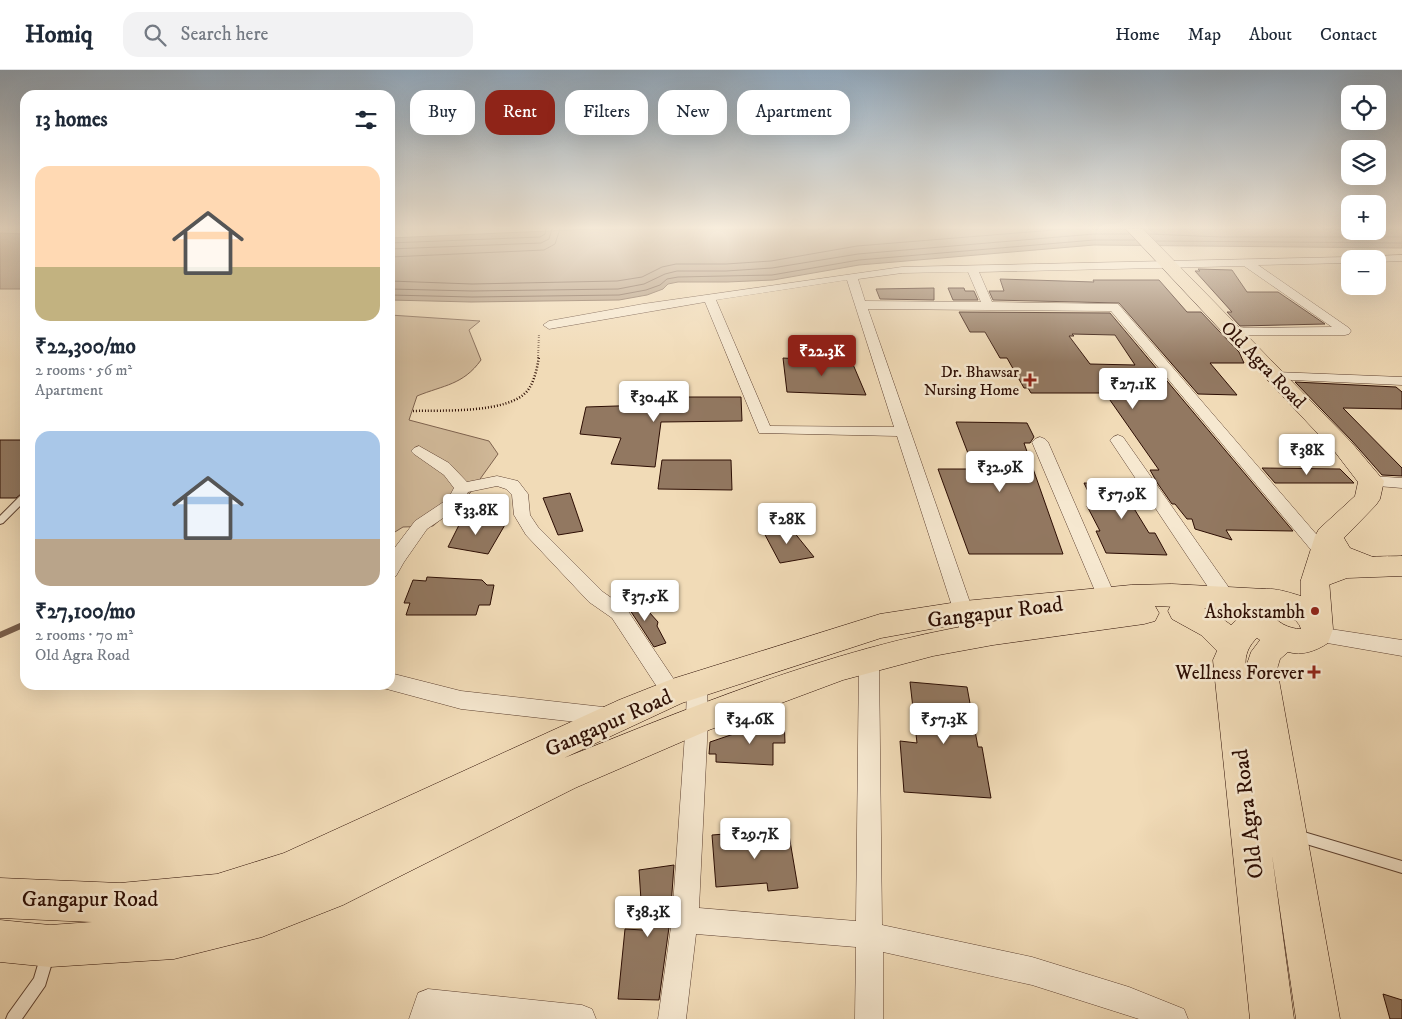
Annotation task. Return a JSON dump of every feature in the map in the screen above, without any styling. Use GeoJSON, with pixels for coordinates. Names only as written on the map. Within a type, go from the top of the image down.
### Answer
{"type":"FeatureCollection","features":[{"type":"Feature","properties":{"kind":"main road","name":"Old Agra Road"},"geometry":{"type":"LineString","coordinates":[[1176,273],[1343,447],[1371,481],[1367,499],[1322,556],[1288,624],[1268,652],[1260,669],[1318,1019]]}},
{"type":"Feature","properties":{"kind":"main road"},"geometry":{"type":"LineString","coordinates":[[1288,624],[1322,556],[1343,568],[1402,566]]}},
{"type":"Feature","properties":{"kind":"main road","name":"Gangapur Road"},"geometry":{"type":"LineString","coordinates":[[0,898],[120,903],[217,894],[288,872],[615,717],[839,668],[933,644],[968,625],[1108,598],[1172,596],[1225,597],[1288,624]]}},
{"type":"Feature","properties":{"kind":"main road","name":"Gangapur Road"},"geometry":{"type":"LineString","coordinates":[[0,942],[50,946],[174,938],[262,916],[329,891],[562,776],[689,700],[880,626],[968,625],[1152,612],[1183,612],[1288,624]]}},
{"type":"Feature","properties":{"kind":"main road"},"geometry":{"type":"LineString","coordinates":[[1183,612],[1210,624],[1223,634],[1233,650]]}},
{"type":"Feature","properties":{"kind":"main road","name":"Old Agra Road"},"geometry":{"type":"LineString","coordinates":[[1272,1019],[1229,660],[1238,637],[1288,624]]}},
{"type":"Feature","properties":{"kind":"street"},"geometry":{"type":"LineString","coordinates":[[549,325],[709,298],[874,273]]}},
{"type":"Feature","properties":{"kind":"street"},"geometry":{"type":"LineString","coordinates":[[974,273],[988,306]]}},
{"type":"Feature","properties":{"kind":"street"},"geometry":{"type":"LineString","coordinates":[[1233,332],[1345,331],[1262,273]]}},
{"type":"Feature","properties":{"kind":"street"},"geometry":{"type":"LineString","coordinates":[[851,276],[968,625]]}},
{"type":"Feature","properties":{"kind":"street"},"geometry":{"type":"LineString","coordinates":[[709,298],[764,430],[903,432]]}},
{"type":"Feature","properties":{"kind":"street"},"geometry":{"type":"LineString","coordinates":[[860,306],[1114,307],[1322,556]]}},
{"type":"Feature","properties":{"kind":"street"},"geometry":{"type":"LineString","coordinates":[[1275,376],[1402,381]]}},
{"type":"Feature","properties":{"kind":"street"},"geometry":{"type":"LineString","coordinates":[[1118,440],[1225,597]]}},
{"type":"Feature","properties":{"kind":"street"},"geometry":{"type":"LineString","coordinates":[[1040,442],[1108,598]]}},
{"type":"Feature","properties":{"kind":"street"},"geometry":{"type":"LineString","coordinates":[[419,451],[443,466],[458,479],[462,488]]}},
{"type":"Feature","properties":{"kind":"street"},"geometry":{"type":"LineString","coordinates":[[462,488],[497,481],[512,485],[520,494],[522,515],[532,531],[596,597],[619,613],[689,700],[685,920],[672,1019]]}},
{"type":"Feature","properties":{"kind":"street"},"geometry":{"type":"LineString","coordinates":[[1371,481],[1402,483]]}},
{"type":"Feature","properties":{"kind":"street"},"geometry":{"type":"LineString","coordinates":[[395,564],[421,525],[455,502],[462,488]]}},
{"type":"Feature","properties":{"kind":"street"},"geometry":{"type":"LineString","coordinates":[[1288,624],[1402,648]]}},
{"type":"Feature","properties":{"kind":"street"},"geometry":{"type":"LineString","coordinates":[[869,660],[867,935],[869,1019]]}},
{"type":"Feature","properties":{"kind":"street"},"geometry":{"type":"LineString","coordinates":[[395,683],[462,700],[615,717]]}},
{"type":"Feature","properties":{"kind":"street"},"geometry":{"type":"LineString","coordinates":[[685,920],[867,935],[1032,971],[1128,1001],[1174,1019]]}},
{"type":"Feature","properties":{"kind":"street"},"geometry":{"type":"LineString","coordinates":[[423,1019],[428,1004],[582,1019]]}},
{"type":"Feature","properties":{"kind":"lane"},"geometry":{"type":"LineString","coordinates":[[0,521],[20,501]]}},
{"type":"Feature","properties":{"kind":"lane"},"geometry":{"type":"LineString","coordinates":[[0,510],[11,510]]}},
{"type":"Feature","properties":{"kind":"lane"},"geometry":{"type":"LineString","coordinates":[[1287,833],[1402,867]]}},
{"type":"Feature","properties":{"kind":"lane"},"geometry":{"type":"LineString","coordinates":[[13,1019],[40,981],[50,946]]}},
{"type":"Feature","properties":{"kind":"path"},"geometry":{"type":"LineString","coordinates":[[412,411],[477,408],[511,401],[524,395],[531,384],[537,366],[541,346],[539,328],[549,325]]}},
{"type":"Feature","properties":{"kind":"shaded area"},"geometry":{"type":"Polygon","coordinates":[[[395,315],[480,321],[469,330],[481,360],[467,375],[460,379],[417,396],[409,420],[489,441],[498,454],[470,493],[433,526],[403,527],[395,532],[395,315]]]}},
{"type":"Feature","properties":{"kind":"water"},"geometry":{"type":"Polygon","coordinates":[[[0,273],[20,273],[20,289],[0,289],[0,273]]]}},
{"type":"Feature","properties":{"kind":"water"},"geometry":{"type":"Polygon","coordinates":[[[395,273],[811,273],[773,280],[678,282],[668,284],[663,289],[647,295],[619,300],[471,302],[395,300],[395,273]]]}},
{"type":"Feature","properties":{"kind":"building"},"geometry":{"type":"Polygon","coordinates":[[[1197,273],[1234,273],[1247,292],[1278,292],[1325,324],[1240,326],[1227,312],[1232,312],[1197,273]]]}},
{"type":"Feature","properties":{"kind":"building"},"geometry":{"type":"Polygon","coordinates":[[[1000,279],[1094,282],[1093,280],[1159,280],[1187,312],[1201,312],[1239,352],[1244,363],[1210,363],[1237,395],[1198,394],[1119,303],[993,300],[989,291],[1004,291],[1000,279]]]}},
{"type":"Feature","properties":{"kind":"building"},"geometry":{"type":"Polygon","coordinates":[[[934,288],[934,300],[880,299],[876,289],[934,288]]]}},
{"type":"Feature","properties":{"kind":"building"},"geometry":{"type":"Polygon","coordinates":[[[948,288],[964,288],[965,291],[974,291],[978,300],[953,300],[948,288]]]}},
{"type":"Feature","properties":{"kind":"building"},"geometry":{"type":"Polygon","coordinates":[[[959,312],[1110,313],[1293,531],[1226,530],[1232,540],[1195,529],[1192,519],[1187,519],[1175,504],[1172,504],[1158,484],[1150,470],[1159,470],[1105,393],[1031,393],[1028,388],[1024,388],[1007,358],[1000,358],[985,332],[970,332],[959,312]],[[1072,334],[1074,336],[1069,336],[1090,364],[1135,365],[1115,335],[1072,334]]]}},
{"type":"Feature","properties":{"kind":"building"},"geometry":{"type":"Polygon","coordinates":[[[783,358],[852,362],[866,395],[787,392],[783,358]]]}},
{"type":"Feature","properties":{"kind":"building"},"geometry":{"type":"Polygon","coordinates":[[[1295,382],[1396,387],[1402,392],[1402,409],[1343,408],[1402,468],[1402,476],[1382,475],[1295,382]]]}},
{"type":"Feature","properties":{"kind":"building"},"geometry":{"type":"Polygon","coordinates":[[[647,397],[741,397],[742,421],[661,422],[655,467],[611,464],[621,438],[580,434],[586,407],[647,405],[647,397]]]}},
{"type":"Feature","properties":{"kind":"building"},"geometry":{"type":"Polygon","coordinates":[[[956,422],[1027,423],[1034,437],[1030,443],[1024,443],[1063,554],[969,554],[938,469],[974,469],[956,422]]]}},
{"type":"Feature","properties":{"kind":"building"},"geometry":{"type":"Polygon","coordinates":[[[0,440],[20,440],[20,495],[16,498],[0,498],[0,440]]]}},
{"type":"Feature","properties":{"kind":"building"},"geometry":{"type":"Polygon","coordinates":[[[662,460],[731,460],[732,490],[658,489],[662,460]]]}},
{"type":"Feature","properties":{"kind":"building"},"geometry":{"type":"Polygon","coordinates":[[[1262,468],[1340,469],[1354,483],[1275,483],[1262,468]]]}},
{"type":"Feature","properties":{"kind":"building"},"geometry":{"type":"Polygon","coordinates":[[[1084,483],[1138,485],[1150,503],[1130,502],[1149,533],[1155,533],[1167,555],[1106,553],[1096,531],[1100,531],[1087,506],[1095,506],[1084,483]]]}},
{"type":"Feature","properties":{"kind":"building"},"geometry":{"type":"Polygon","coordinates":[[[570,493],[583,531],[558,535],[543,498],[570,493]]]}},
{"type":"Feature","properties":{"kind":"building"},"geometry":{"type":"Polygon","coordinates":[[[461,521],[506,523],[488,554],[448,547],[461,521]]]}},
{"type":"Feature","properties":{"kind":"building"},"geometry":{"type":"Polygon","coordinates":[[[789,526],[814,557],[780,563],[763,531],[789,526]]]}},
{"type":"Feature","properties":{"kind":"building"},"geometry":{"type":"Polygon","coordinates":[[[427,577],[482,580],[487,585],[494,585],[490,605],[479,605],[476,615],[406,615],[410,603],[404,603],[413,580],[426,581],[427,577]]]}},
{"type":"Feature","properties":{"kind":"building"},"geometry":{"type":"Polygon","coordinates":[[[626,596],[649,612],[658,622],[657,626],[666,643],[654,647],[628,607],[619,601],[626,596]]]}},
{"type":"Feature","properties":{"kind":"building"},"geometry":{"type":"Polygon","coordinates":[[[910,682],[967,687],[978,747],[982,747],[991,798],[904,792],[900,741],[917,743],[910,682]]]}},
{"type":"Feature","properties":{"kind":"building"},"geometry":{"type":"Polygon","coordinates":[[[784,717],[785,743],[773,743],[773,765],[716,762],[716,754],[709,754],[710,742],[784,717]]]}},
{"type":"Feature","properties":{"kind":"building"},"geometry":{"type":"Polygon","coordinates":[[[788,829],[798,888],[768,891],[767,883],[716,887],[712,835],[788,829]]]}},
{"type":"Feature","properties":{"kind":"building"},"geometry":{"type":"Polygon","coordinates":[[[674,865],[670,920],[659,1000],[618,999],[625,929],[643,930],[639,870],[674,865]]]}},
{"type":"Feature","properties":{"kind":"building"},"geometry":{"type":"Polygon","coordinates":[[[1383,994],[1402,1000],[1402,1019],[1390,1019],[1383,994]]]}},
{"type":"Feature","properties":{"kind":"waterway"},"geometry":{"type":"LineString","coordinates":[[0,635],[20,626]]}},
{"type":"Feature","properties":{"kind":"place","name":"Dr. Bhawsar Nursing Home"},"geometry":{"type":"Point","coordinates":[1030,380]}},
{"type":"Feature","properties":{"kind":"place","name":"Ashokstambh"},"geometry":{"type":"Point","coordinates":[1315,611]}},
{"type":"Feature","properties":{"kind":"place","name":"Wellness Forever"},"geometry":{"type":"Point","coordinates":[1314,672]}}]}
